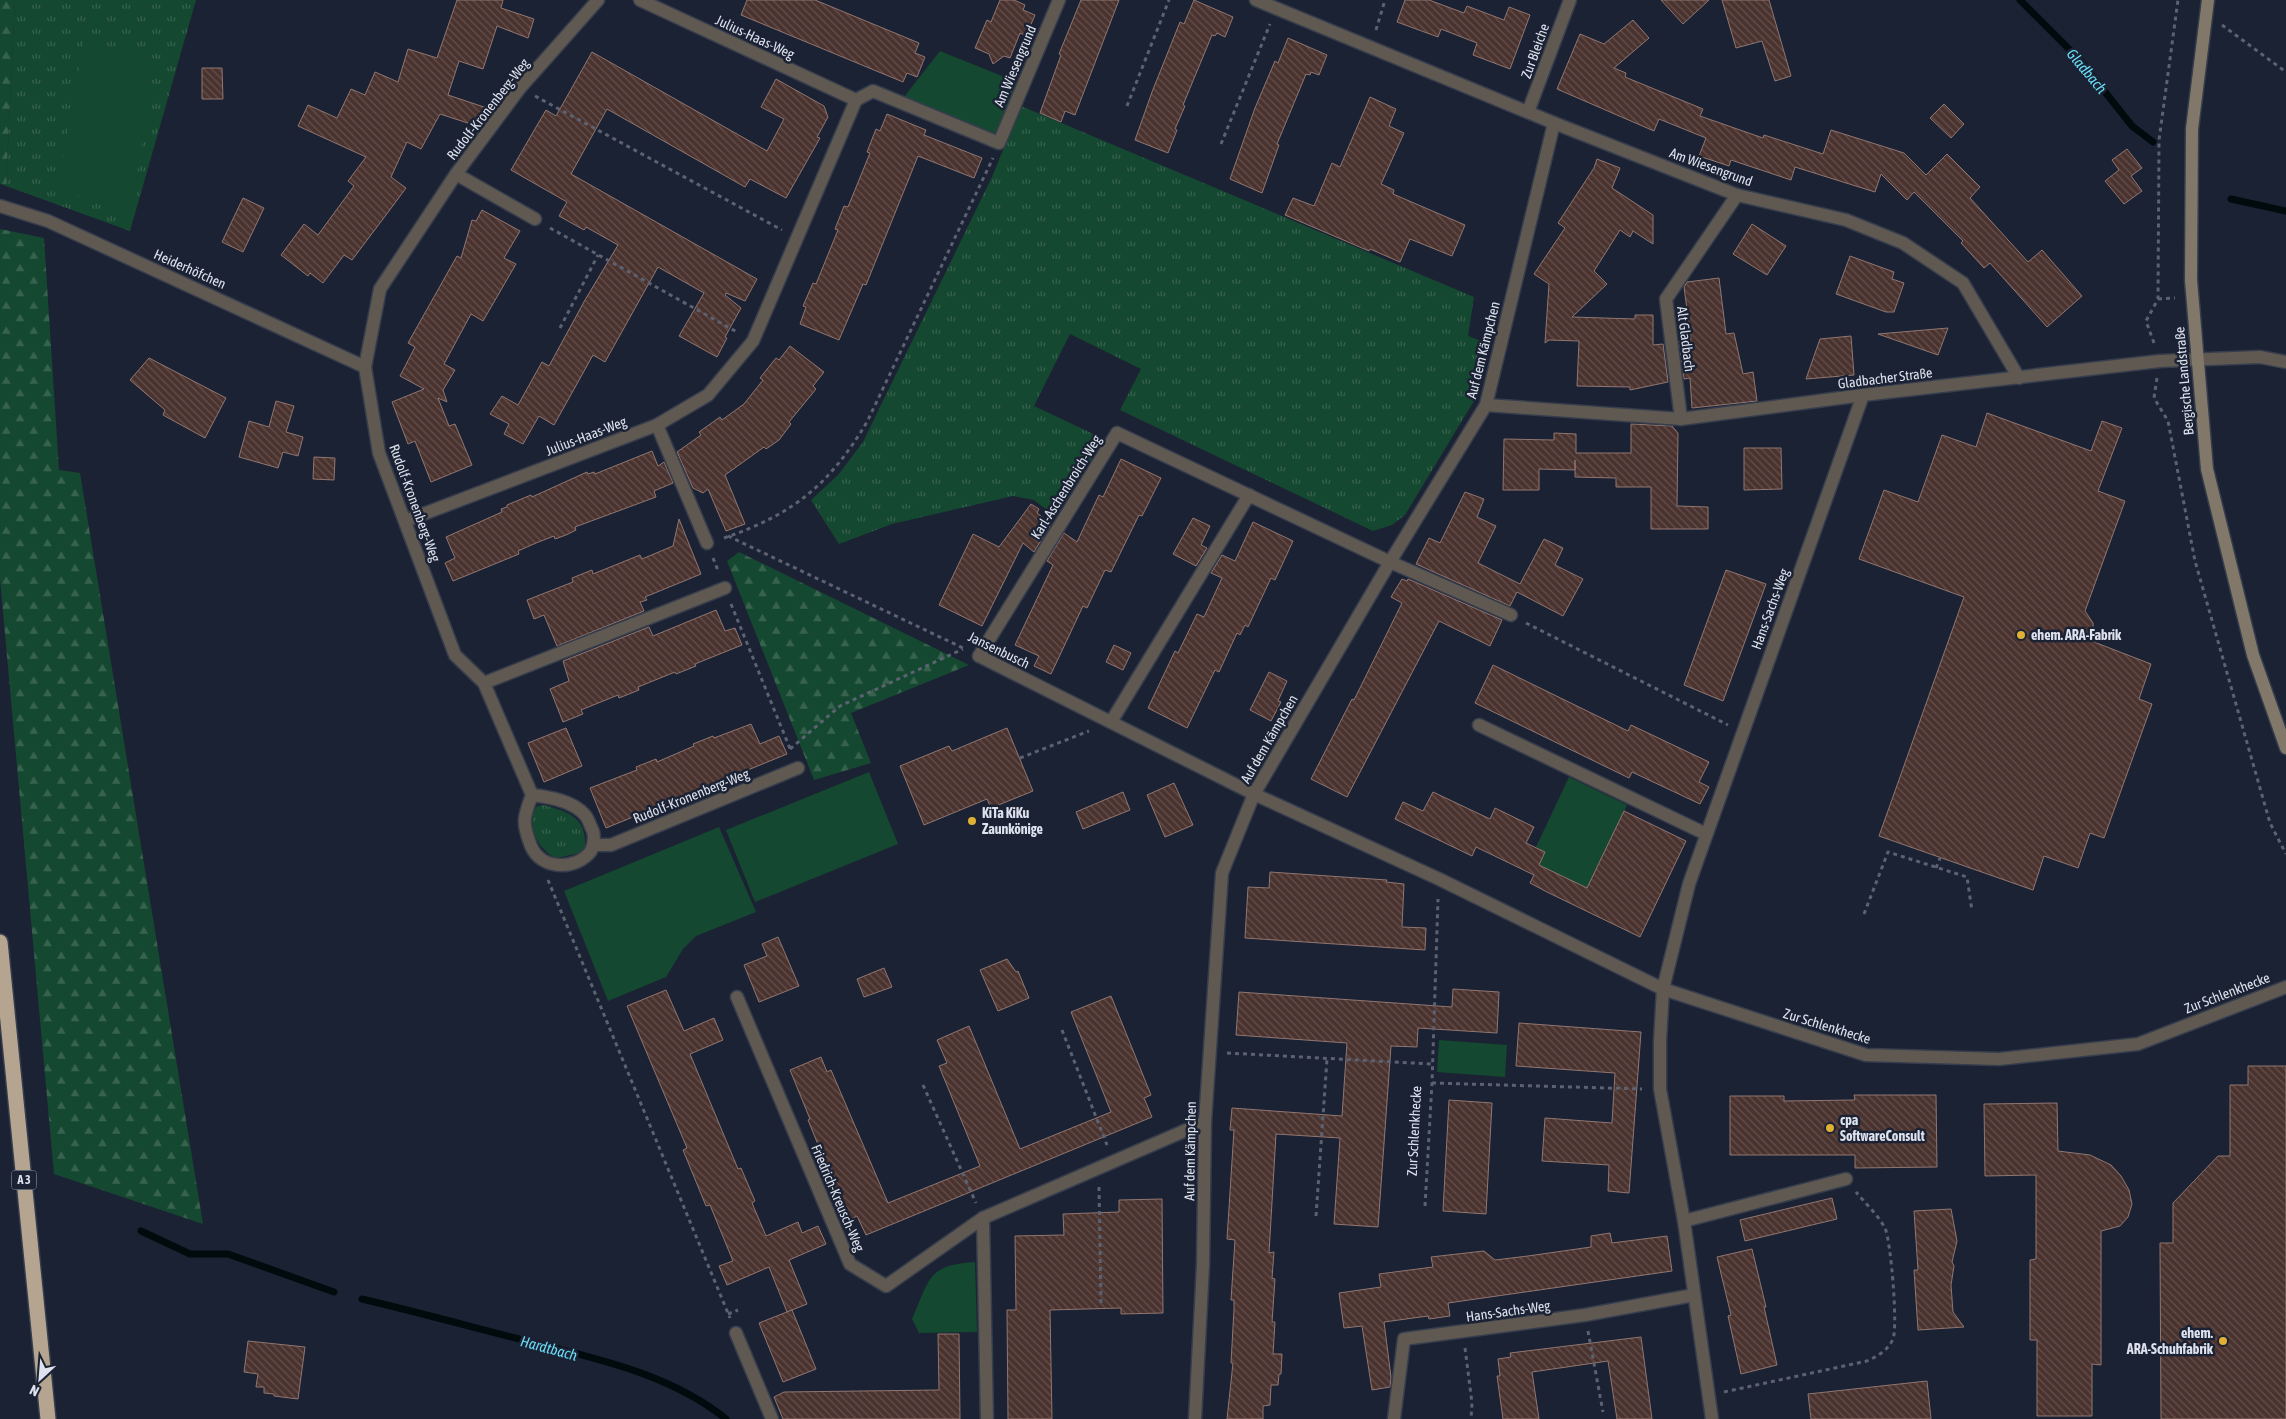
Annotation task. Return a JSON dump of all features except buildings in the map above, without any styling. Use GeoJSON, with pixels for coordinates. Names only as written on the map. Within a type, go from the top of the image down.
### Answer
{"type":"FeatureCollection","features":[{"type":"Feature","properties":{"kind":"highway","name":"A 3"},"geometry":{"type":"LineString","coordinates":[[0,942],[48,1419]]}},
{"type":"Feature","properties":{"kind":"main road","name":"Bergische Landstraße"},"geometry":{"type":"LineString","coordinates":[[2208,0],[2192,128],[2191,297],[2207,469],[2254,655],[2286,748]]}},
{"type":"Feature","properties":{"kind":"street","name":"Rudolf-Kronenberg-Weg"},"geometry":{"type":"LineString","coordinates":[[532,795],[484,683],[454,655],[379,453],[365,367],[380,289],[456,174],[520,88],[598,0]]}},
{"type":"Feature","properties":{"kind":"street","name":"Julius-Haas-Weg"},"geometry":{"type":"LineString","coordinates":[[405,521],[657,425],[708,395],[753,340],[856,100],[640,0]]}},
{"type":"Feature","properties":{"kind":"street","name":"Am Wiesengrund"},"geometry":{"type":"LineString","coordinates":[[999,143],[1059,0]]}},
{"type":"Feature","properties":{"kind":"street","name":"Am Wiesengrund"},"geometry":{"type":"LineString","coordinates":[[1256,0],[1554,123],[1737,195],[1846,220],[1904,243],[1963,282],[2019,378]]}},
{"type":"Feature","properties":{"kind":"street","name":"Zur Bleiche"},"geometry":{"type":"LineString","coordinates":[[1528,112],[1570,0]]}},
{"type":"Feature","properties":{"kind":"street"},"geometry":{"type":"LineString","coordinates":[[856,100],[873,91],[999,143]]}},
{"type":"Feature","properties":{"kind":"street","name":"Auf dem Kämpchen"},"geometry":{"type":"LineString","coordinates":[[1195,1419],[1203,1265],[1205,1122],[1222,873],[1254,794],[1390,562],[1486,405],[1554,123]]}},
{"type":"Feature","properties":{"kind":"street"},"geometry":{"type":"LineString","coordinates":[[456,174],[535,220]]}},
{"type":"Feature","properties":{"kind":"street","name":"Alt Gladbach"},"geometry":{"type":"LineString","coordinates":[[1681,419],[1666,299],[1737,195]]}},
{"type":"Feature","properties":{"kind":"street","name":"Heiderhöfchen"},"geometry":{"type":"LineString","coordinates":[[6,207],[48,221],[81,238],[191,286],[365,367]]}},
{"type":"Feature","properties":{"kind":"street","name":"Gladbacher Straße"},"geometry":{"type":"LineString","coordinates":[[1486,405],[1681,419],[1863,395],[2160,361],[2260,357],[2286,362]]}},
{"type":"Feature","properties":{"kind":"street","name":"Hans-Sachs-Weg"},"geometry":{"type":"LineString","coordinates":[[1712,1419],[1684,1220],[1660,1090],[1663,989],[1689,884],[1863,395]]}},
{"type":"Feature","properties":{"kind":"street"},"geometry":{"type":"LineString","coordinates":[[657,425],[707,543]]}},
{"type":"Feature","properties":{"kind":"street","name":"Karl-Aschenbroich-Weg"},"geometry":{"type":"LineString","coordinates":[[979,656],[1117,433],[1390,562],[1511,615]]}},
{"type":"Feature","properties":{"kind":"street"},"geometry":{"type":"LineString","coordinates":[[1111,722],[1249,495]]}},
{"type":"Feature","properties":{"kind":"street"},"geometry":{"type":"LineString","coordinates":[[484,683],[725,588]]}},
{"type":"Feature","properties":{"kind":"street","name":"Jansenbusch"},"geometry":{"type":"LineString","coordinates":[[979,656],[1254,794]]}},
{"type":"Feature","properties":{"kind":"street"},"geometry":{"type":"LineString","coordinates":[[1479,725],[1706,834]]}},
{"type":"Feature","properties":{"kind":"street","name":"Rudolf-Kronenberg-Weg"},"geometry":{"type":"LineString","coordinates":[[593,845],[611,845],[798,768]]}},
{"type":"Feature","properties":{"kind":"street","name":"Zur Schlenkhecke"},"geometry":{"type":"LineString","coordinates":[[1254,794],[1438,878],[1663,989],[1866,1055],[1999,1059],[2138,1044],[2286,987]]}},
{"type":"Feature","properties":{"kind":"street"},"geometry":{"type":"LineString","coordinates":[[532,795],[567,803],[585,815],[594,833],[593,845],[591,850],[582,859],[565,865],[549,865],[534,853],[524,828],[523,818],[532,795]]}},
{"type":"Feature","properties":{"kind":"street","name":"Friedrich-Kreusch-Weg"},"geometry":{"type":"LineString","coordinates":[[736,997],[850,1264],[886,1286],[983,1218],[1205,1122]]}},
{"type":"Feature","properties":{"kind":"street"},"geometry":{"type":"LineString","coordinates":[[1684,1220],[1846,1179]]}},
{"type":"Feature","properties":{"kind":"street"},"geometry":{"type":"LineString","coordinates":[[983,1218],[987,1419]]}},
{"type":"Feature","properties":{"kind":"street","name":"Hans-Sachs-Weg"},"geometry":{"type":"LineString","coordinates":[[1394,1419],[1404,1339],[1585,1315],[1694,1295]]}},
{"type":"Feature","properties":{"kind":"street"},"geometry":{"type":"LineString","coordinates":[[736,1332],[772,1419]]}},
{"type":"Feature","properties":{"kind":"path"},"geometry":{"type":"LineString","coordinates":[[1126,106],[1169,0]]}},
{"type":"Feature","properties":{"kind":"path"},"geometry":{"type":"LineString","coordinates":[[1371,48],[1385,0]]}},
{"type":"Feature","properties":{"kind":"path"},"geometry":{"type":"LineString","coordinates":[[2178,0],[2159,140],[2158,299],[2146,321],[2160,361],[2154,398],[2168,421],[2195,562],[2270,823],[2286,854]]}},
{"type":"Feature","properties":{"kind":"path"},"geometry":{"type":"LineString","coordinates":[[1220,144],[1277,8]]}},
{"type":"Feature","properties":{"kind":"path"},"geometry":{"type":"LineString","coordinates":[[2205,13],[2286,72]]}},
{"type":"Feature","properties":{"kind":"path"},"geometry":{"type":"LineString","coordinates":[[520,88],[798,238]]}},
{"type":"Feature","properties":{"kind":"path"},"geometry":{"type":"LineString","coordinates":[[798,768],[707,543],[765,521],[792,506],[817,488],[850,451],[877,402],[985,179],[999,143]]}},
{"type":"Feature","properties":{"kind":"path"},"geometry":{"type":"LineString","coordinates":[[535,220],[753,340]]}},
{"type":"Feature","properties":{"kind":"path"},"geometry":{"type":"LineString","coordinates":[[560,328],[598,255]]}},
{"type":"Feature","properties":{"kind":"path","name":"Jansenbusch"},"geometry":{"type":"LineString","coordinates":[[728,536],[979,656]]}},
{"type":"Feature","properties":{"kind":"path"},"geometry":{"type":"LineString","coordinates":[[1511,615],[1742,732]]}},
{"type":"Feature","properties":{"kind":"path"},"geometry":{"type":"LineString","coordinates":[[790,749],[840,706],[963,648]]}},
{"type":"Feature","properties":{"kind":"path"},"geometry":{"type":"LineString","coordinates":[[1020,758],[1111,722]]}},
{"type":"Feature","properties":{"kind":"path"},"geometry":{"type":"LineString","coordinates":[[1864,914],[1888,852],[1967,877],[1972,911]]}},
{"type":"Feature","properties":{"kind":"path"},"geometry":{"type":"LineString","coordinates":[[1936,868],[1940,858]]}},
{"type":"Feature","properties":{"kind":"path"},"geometry":{"type":"LineString","coordinates":[[549,865],[547,877],[736,1332]]}},
{"type":"Feature","properties":{"kind":"path","name":"Zur Schlenkhecke"},"geometry":{"type":"LineString","coordinates":[[1425,1206],[1432,1083],[1431,1064],[1438,878]]}},
{"type":"Feature","properties":{"kind":"path"},"geometry":{"type":"LineString","coordinates":[[1062,1030],[1113,1162]]}},
{"type":"Feature","properties":{"kind":"path"},"geometry":{"type":"LineString","coordinates":[[1210,1052],[1431,1064]]}},
{"type":"Feature","properties":{"kind":"path"},"geometry":{"type":"LineString","coordinates":[[1316,1216],[1327,1059]]}},
{"type":"Feature","properties":{"kind":"path"},"geometry":{"type":"LineString","coordinates":[[1432,1083],[1660,1090]]}},
{"type":"Feature","properties":{"kind":"path"},"geometry":{"type":"LineString","coordinates":[[923,1085],[983,1218]]}},
{"type":"Feature","properties":{"kind":"path"},"geometry":{"type":"LineString","coordinates":[[1099,1168],[1101,1304]]}},
{"type":"Feature","properties":{"kind":"path"},"geometry":{"type":"LineString","coordinates":[[1709,1395],[1867,1361],[1883,1352],[1888,1346],[1896,1330],[1889,1244],[1884,1228],[1846,1179]]}},
{"type":"Feature","properties":{"kind":"path"},"geometry":{"type":"LineString","coordinates":[[728,1314],[738,1310]]}},
{"type":"Feature","properties":{"kind":"path"},"geometry":{"type":"LineString","coordinates":[[1585,1315],[1603,1412]]}},
{"type":"Feature","properties":{"kind":"path"},"geometry":{"type":"LineString","coordinates":[[1464,1332],[1472,1403],[1471,1419]]}},
{"type":"Feature","properties":{"kind":"green space"},"geometry":{"type":"Polygon","coordinates":[[[0,0],[15,0],[6,186],[0,184],[0,0]]]}},
{"type":"Feature","properties":{"kind":"green space"},"geometry":{"type":"Polygon","coordinates":[[[15,0],[196,0],[130,231],[6,186],[15,0]]]}},
{"type":"Feature","properties":{"kind":"green space"},"geometry":{"type":"Polygon","coordinates":[[[84,41],[155,59],[130,216],[57,187],[84,41]]]}},
{"type":"Feature","properties":{"kind":"green space"},"geometry":{"type":"Polygon","coordinates":[[[940,51],[1019,83],[996,135],[904,97],[940,51]]]}},
{"type":"Feature","properties":{"kind":"green space"},"geometry":{"type":"Polygon","coordinates":[[[1021,106],[1474,297],[1468,336],[1489,344],[1477,396],[1405,515],[1392,525],[1373,531],[1120,410],[1141,369],[1070,334],[1034,406],[1104,439],[1056,517],[1034,500],[1013,496],[892,524],[839,544],[811,500],[838,475],[863,442],[992,177],[1021,106]]]}},
{"type":"Feature","properties":{"kind":"green space"},"geometry":{"type":"Polygon","coordinates":[[[0,229],[44,238],[59,470],[80,473],[203,1224],[54,1174],[0,579],[0,229]]]}},
{"type":"Feature","properties":{"kind":"green space"},"geometry":{"type":"Polygon","coordinates":[[[739,552],[969,665],[851,713],[871,763],[814,780],[727,561],[739,552]]]}},
{"type":"Feature","properties":{"kind":"green space"},"geometry":{"type":"Polygon","coordinates":[[[869,772],[898,844],[755,902],[726,830],[869,772]]]}},
{"type":"Feature","properties":{"kind":"green space"},"geometry":{"type":"Polygon","coordinates":[[[1569,777],[1627,805],[1587,888],[1539,865],[1545,852],[1536,847],[1569,777]]]}},
{"type":"Feature","properties":{"kind":"green space"},"geometry":{"type":"Polygon","coordinates":[[[544,805],[568,813],[579,822],[585,837],[585,847],[579,853],[557,858],[544,850],[535,836],[532,820],[537,806],[544,805]]]}},
{"type":"Feature","properties":{"kind":"green space"},"geometry":{"type":"Polygon","coordinates":[[[719,827],[756,912],[696,936],[683,949],[666,977],[608,1001],[564,891],[719,827]]]}},
{"type":"Feature","properties":{"kind":"green space"},"geometry":{"type":"Polygon","coordinates":[[[1439,1040],[1507,1045],[1505,1077],[1437,1072],[1439,1040]]]}},
{"type":"Feature","properties":{"kind":"green space"},"geometry":{"type":"Polygon","coordinates":[[[975,1262],[977,1332],[919,1333],[912,1319],[927,1284],[932,1277],[947,1267],[975,1262]]]}},
{"type":"Feature","properties":{"kind":"waterway","name":"Gladbach"},"geometry":{"type":"LineString","coordinates":[[2020,0],[2079,59],[2132,126],[2153,142]]}},
{"type":"Feature","properties":{"kind":"waterway","name":"Gladbach"},"geometry":{"type":"LineString","coordinates":[[2231,199],[2286,211]]}},
{"type":"Feature","properties":{"kind":"waterway","name":"Hardtbach"},"geometry":{"type":"LineString","coordinates":[[141,1231],[190,1254],[228,1254],[334,1292]]}},
{"type":"Feature","properties":{"kind":"waterway","name":"Hardtbach"},"geometry":{"type":"LineString","coordinates":[[362,1299],[605,1361],[681,1390],[704,1403],[726,1419]]}},
{"type":"Feature","properties":{"kind":"place","name":"ehem. ARA-Fabrik"},"geometry":{"type":"Point","coordinates":[2021,635]}},
{"type":"Feature","properties":{"kind":"place","name":"KiTa KiKu Zaunkönige"},"geometry":{"type":"Point","coordinates":[972,821]}},
{"type":"Feature","properties":{"kind":"place","name":"cpa SoftwareConsult"},"geometry":{"type":"Point","coordinates":[1830,1128]}},
{"type":"Feature","properties":{"kind":"place","name":"ehem. ARA-Schuhfabrik"},"geometry":{"type":"Point","coordinates":[2223,1341]}}]}
